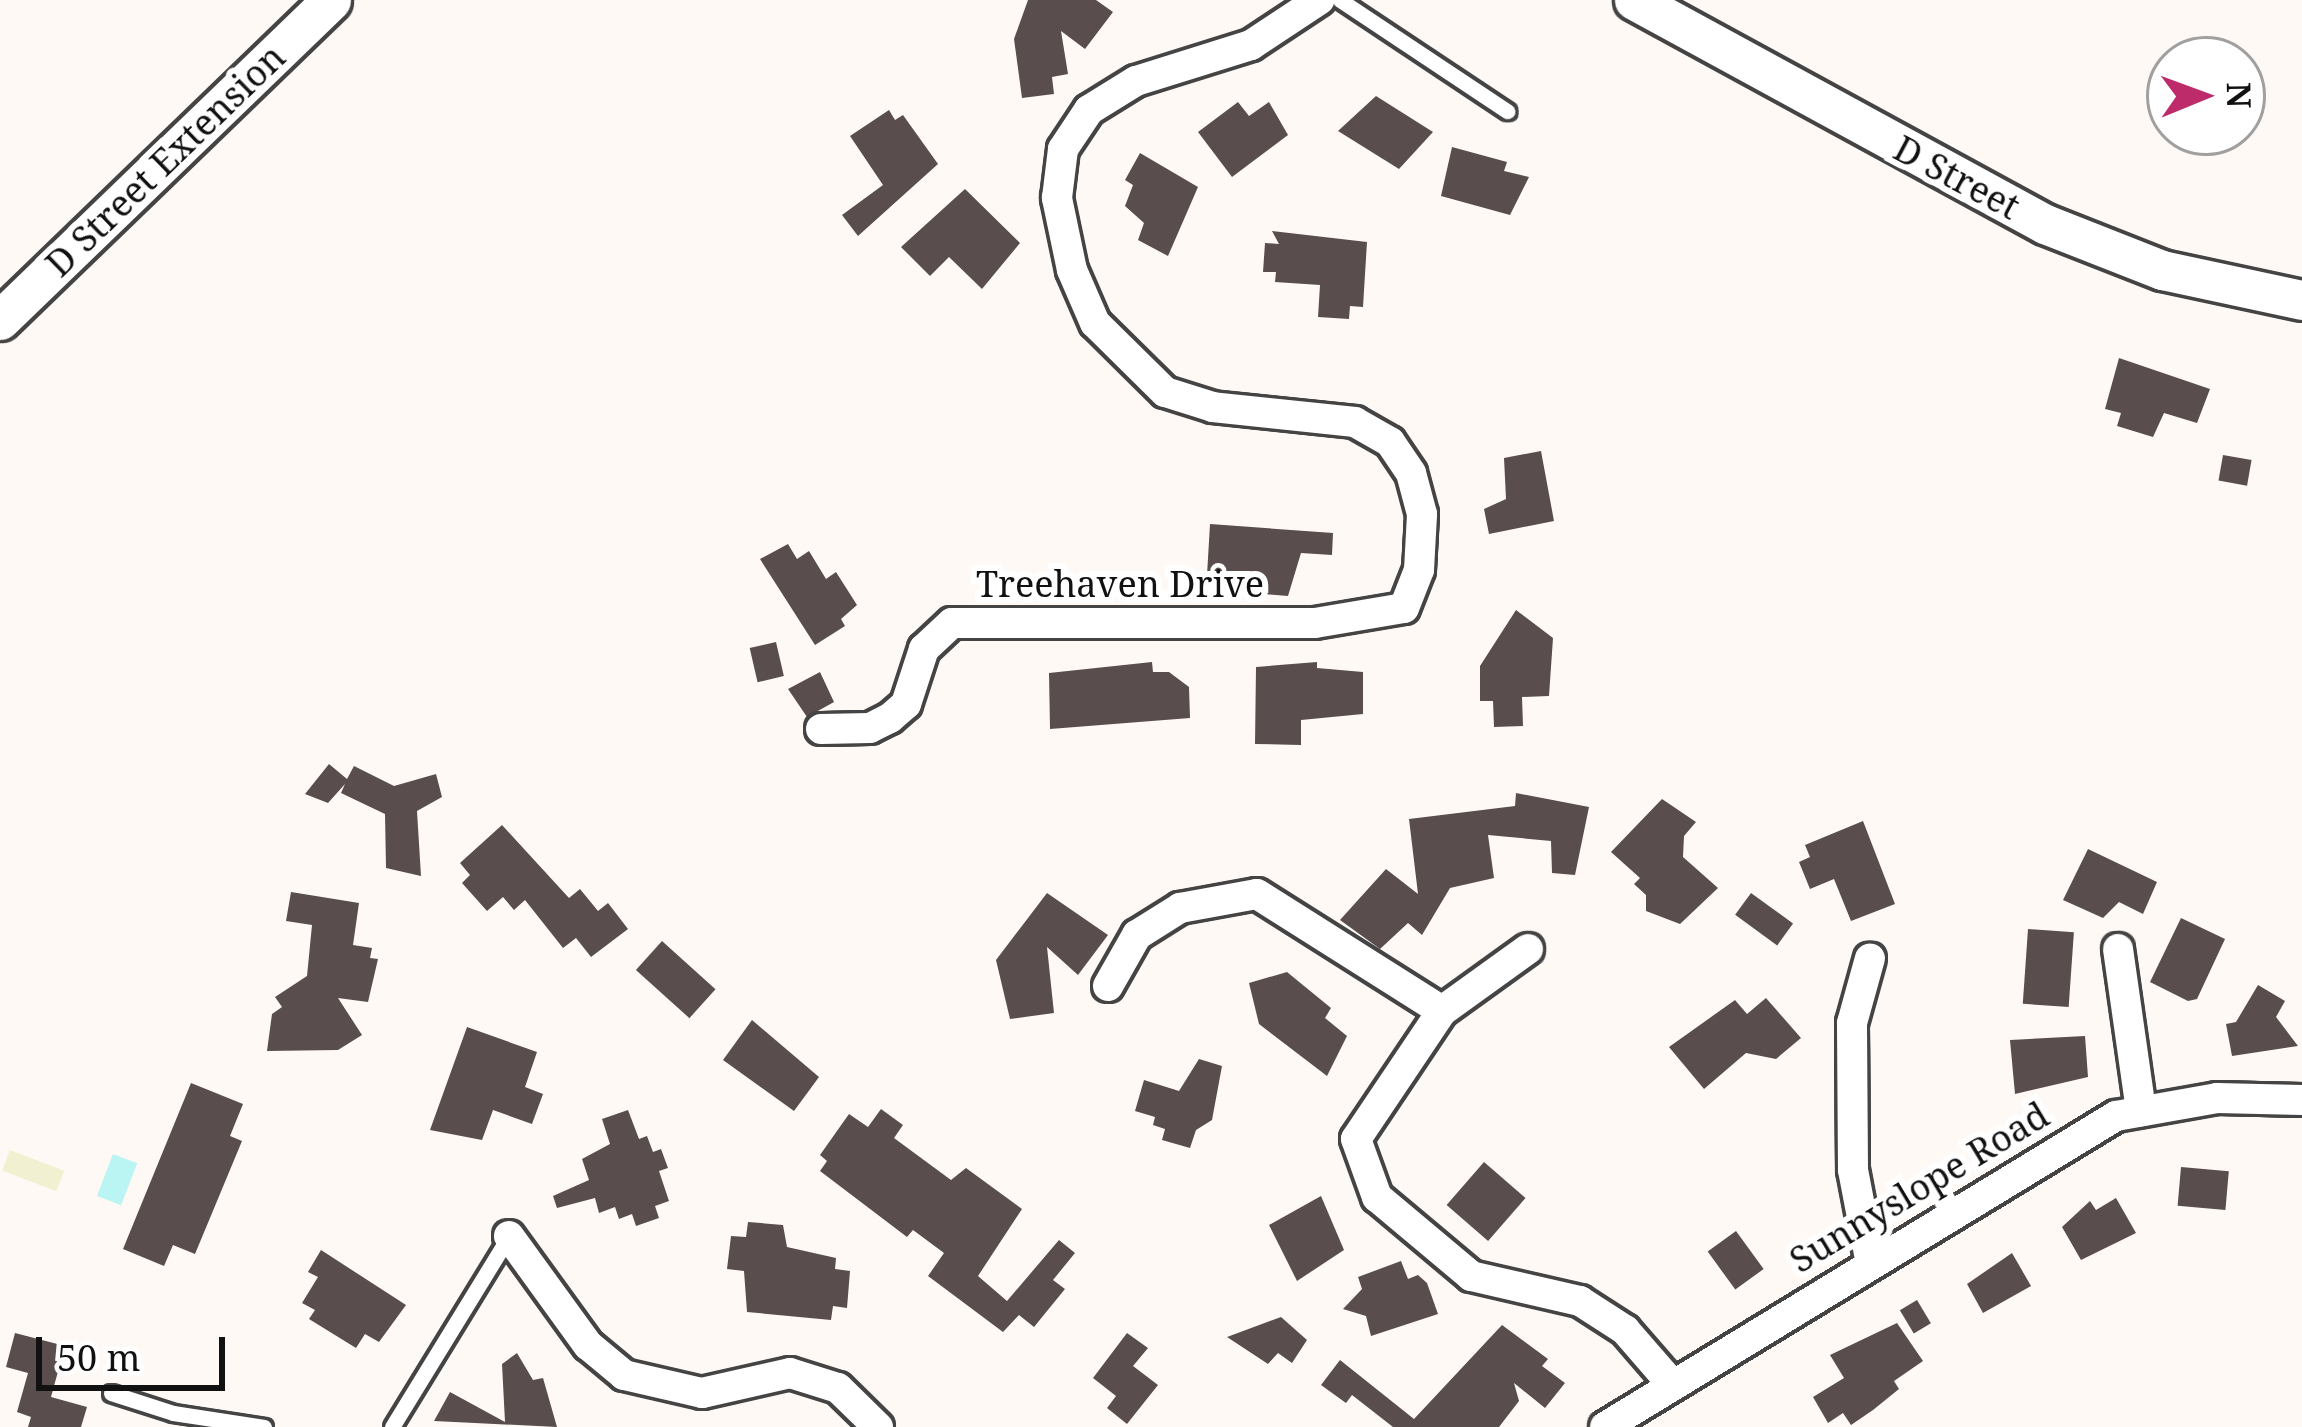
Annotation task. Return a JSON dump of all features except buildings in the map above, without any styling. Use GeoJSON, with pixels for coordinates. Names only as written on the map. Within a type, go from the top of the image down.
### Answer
{"type":"FeatureCollection","features":[{"type":"Feature","properties":{"kind":"street","name":"D Street Extension"},"geometry":{"type":"LineString","coordinates":[[0,320],[331,0]]}},
{"type":"Feature","properties":{"kind":"street","name":"Treehaven Drive"},"geometry":{"type":"LineString","coordinates":[[821,729],[870,728],[890,718],[906,704],[924,649],[952,623],[1315,623],[1404,608],[1419,570],[1423,514],[1411,473],[1390,442],[1355,422],[1213,407],[1165,392],[1095,322],[1072,270],[1057,198],[1063,148],[1089,110],[1136,81],[1250,45],[1319,0]]}},
{"type":"Feature","properties":{"kind":"street","name":"D Street"},"geometry":{"type":"LineString","coordinates":[[1634,0],[2045,224],[2162,270],[2302,300]]}},
{"type":"Feature","properties":{"kind":"street"},"geometry":{"type":"LineString","coordinates":[[1108,986],[1137,935],[1180,908],[1257,894],[1442,1011]]}},
{"type":"Feature","properties":{"kind":"street"},"geometry":{"type":"LineString","coordinates":[[1528,949],[1442,1011],[1356,1139],[1377,1197],[1471,1276],[1580,1301],[1625,1330],[1672,1384]]}},
{"type":"Feature","properties":{"kind":"street"},"geometry":{"type":"LineString","coordinates":[[2118,949],[2141,1112]]}},
{"type":"Feature","properties":{"kind":"street"},"geometry":{"type":"LineString","coordinates":[[1870,958],[1852,1023],[1853,1170],[1870,1259]]}},
{"type":"Feature","properties":{"kind":"street","name":"Sunnyslope Road"},"geometry":{"type":"LineString","coordinates":[[1605,1427],[1870,1259],[2116,1115],[2217,1099],[2302,1100]]}},
{"type":"Feature","properties":{"kind":"street"},"geometry":{"type":"LineString","coordinates":[[509,1236],[588,1345],[624,1375],[702,1393],[790,1373],[838,1388],[878,1427]]}},
{"type":"Feature","properties":{"kind":"lane"},"geometry":{"type":"LineString","coordinates":[[1340,0],[1508,111]]}},
{"type":"Feature","properties":{"kind":"lane"},"geometry":{"type":"LineString","coordinates":[[392,1427],[509,1236]]}},
{"type":"Feature","properties":{"kind":"lane"},"geometry":{"type":"LineString","coordinates":[[111,1393],[173,1413],[264,1427]]}},
{"type":"Feature","properties":{"kind":"green space"},"geometry":{"type":"Polygon","coordinates":[[[10,1150],[64,1171],[56,1191],[2,1171],[10,1150]]]}},
{"type":"Feature","properties":{"kind":"water"},"geometry":{"type":"Polygon","coordinates":[[[113,1154],[137,1163],[121,1205],[97,1196],[113,1154]]]}}]}
